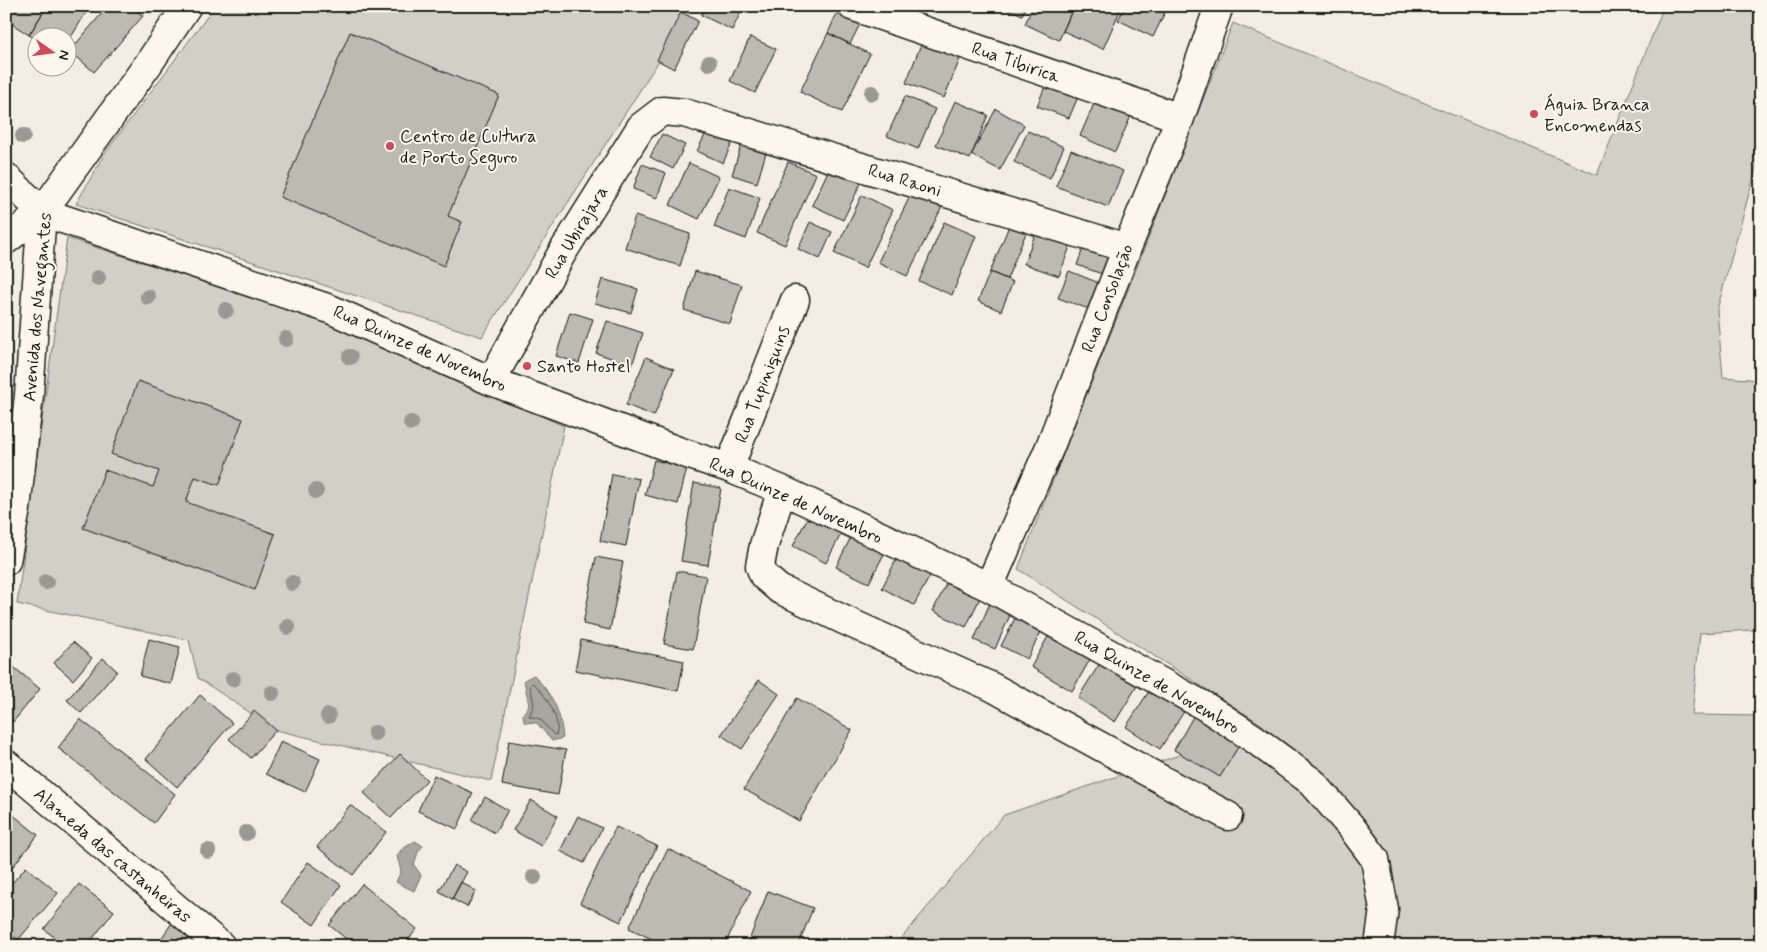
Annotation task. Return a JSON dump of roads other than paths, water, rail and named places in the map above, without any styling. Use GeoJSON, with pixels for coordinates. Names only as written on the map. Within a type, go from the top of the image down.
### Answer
{"type":"FeatureCollection","features":[{"type":"Feature","properties":{"kind":"street","name":"Avenida dos Navegantes"},"geometry":{"type":"LineString","coordinates":[[6,561],[16,509],[28,404],[42,212],[149,63],[187,6]]}},
{"type":"Feature","properties":{"kind":"street","name":"Rua Tibirica"},"geometry":{"type":"LineString","coordinates":[[852,6],[1180,118]]}},
{"type":"Feature","properties":{"kind":"street","name":"Rua Consolação"},"geometry":{"type":"LineString","coordinates":[[989,587],[1049,449],[1180,118],[1219,6]]}},
{"type":"Feature","properties":{"kind":"street","name":"Rua Ubirajara"},"geometry":{"type":"LineString","coordinates":[[491,381],[562,253],[641,127],[662,112],[684,113]]}},
{"type":"Feature","properties":{"kind":"street","name":"Rua Raoni"},"geometry":{"type":"LineString","coordinates":[[684,113],[1127,248]]}},
{"type":"Feature","properties":{"kind":"street"},"geometry":{"type":"LineString","coordinates":[[6,177],[42,212],[6,240]]}},
{"type":"Feature","properties":{"kind":"street","name":"Rua Quinze de Novembro"},"geometry":{"type":"LineString","coordinates":[[42,212],[330,309],[491,381],[729,468],[782,490],[989,587],[1206,707],[1253,738],[1312,782],[1352,828],[1374,860],[1384,909],[1379,946]]}},
{"type":"Feature","properties":{"kind":"street","name":"Rua Tupiniquins"},"geometry":{"type":"LineString","coordinates":[[729,468],[795,300]]}},
{"type":"Feature","properties":{"kind":"street"},"geometry":{"type":"LineString","coordinates":[[782,490],[764,545],[760,566],[764,576],[779,589],[992,686],[1228,816]]}},
{"type":"Feature","properties":{"kind":"street","name":"Alameda das castanheiras"},"geometry":{"type":"LineString","coordinates":[[6,764],[220,946]]}},
{"type":"Feature","properties":{"kind":"water"},"geometry":{"type":"Polygon","coordinates":[[[534,675],[546,690],[558,711],[563,738],[552,741],[537,723],[524,722],[523,714],[529,705],[524,680],[534,675]]]}},
{"type":"Feature","properties":{"kind":"water"},"geometry":{"type":"Polygon","coordinates":[[[415,841],[423,846],[418,852],[414,865],[421,875],[414,891],[396,882],[401,871],[397,856],[401,850],[415,841]]]}},
{"type":"Feature","properties":{"kind":"place","name":"Águia Branca Encomendas"},"geometry":{"type":"Point","coordinates":[1534,114]}},
{"type":"Feature","properties":{"kind":"place","name":"Centro de Cultura de Porto Seguro"},"geometry":{"type":"Point","coordinates":[390,146]}},
{"type":"Feature","properties":{"kind":"place","name":"Santo Hostel"},"geometry":{"type":"Point","coordinates":[527,366]}}]}
